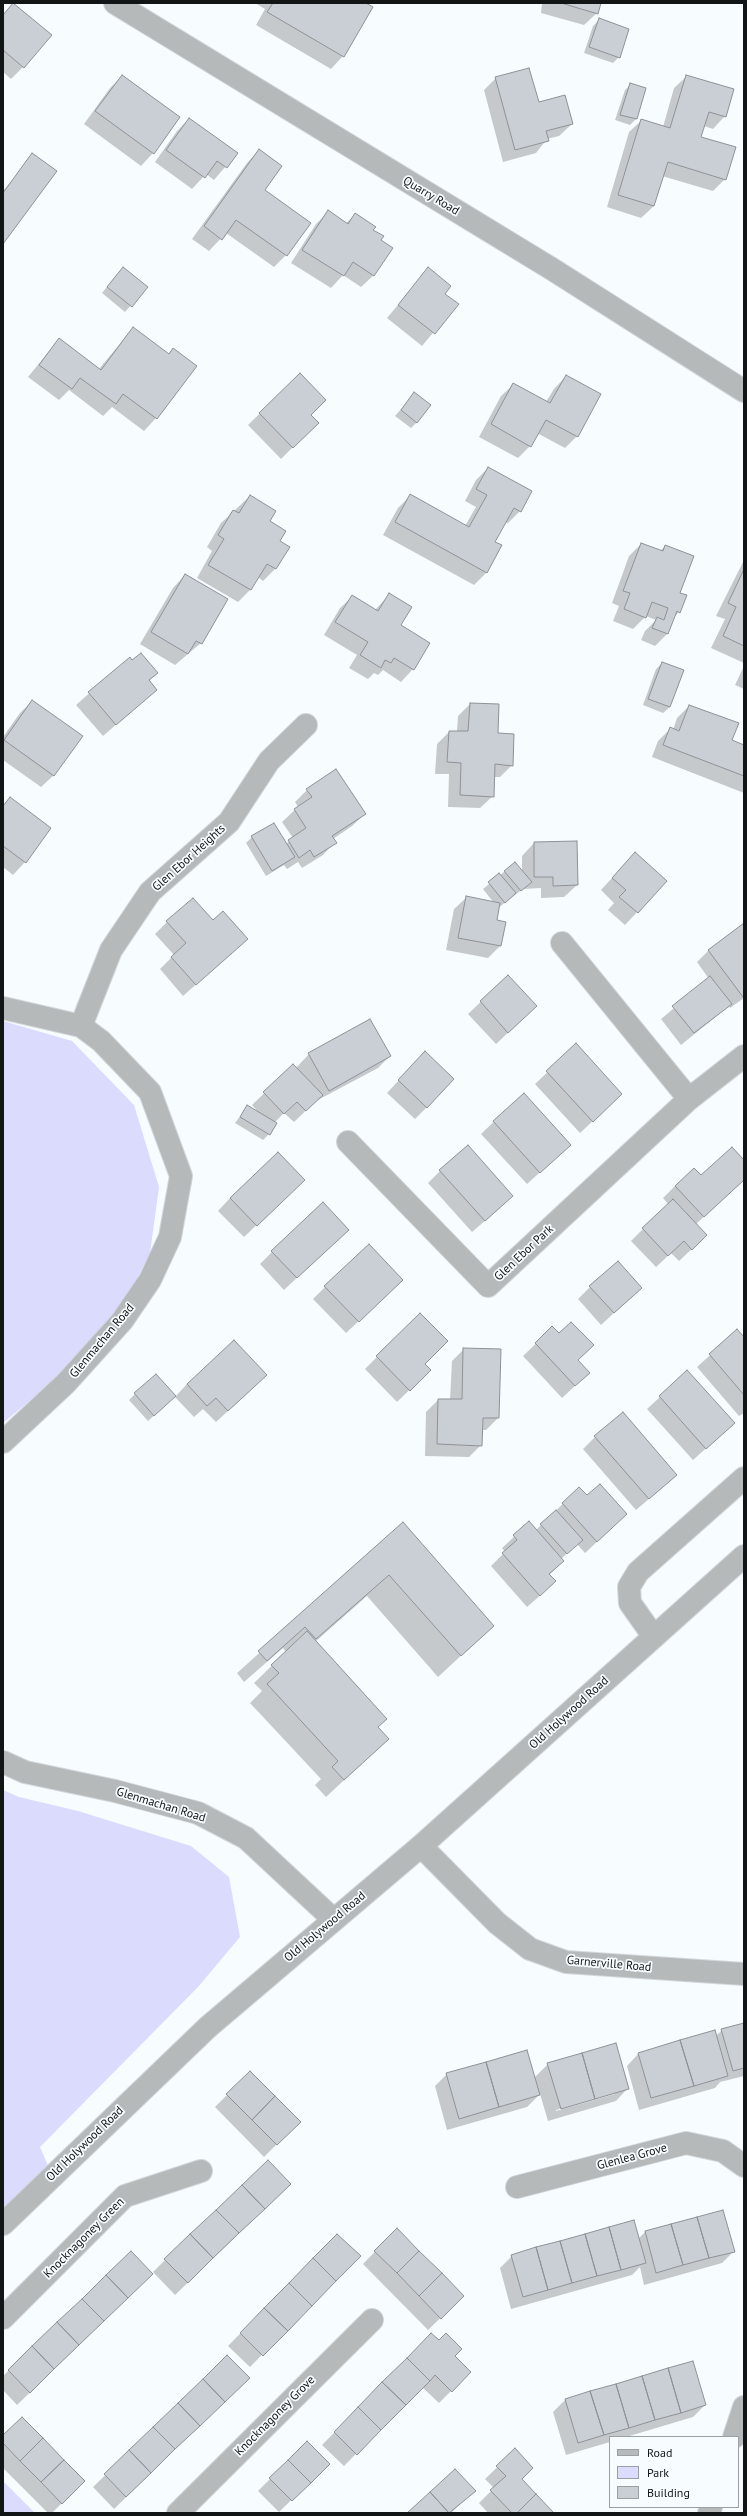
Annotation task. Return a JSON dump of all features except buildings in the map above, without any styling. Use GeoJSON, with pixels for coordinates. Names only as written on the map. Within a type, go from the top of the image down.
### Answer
{"type":"FeatureCollection","features":[{"type":"Feature","properties":{"kind":"street","name":"Quarry Road"},"geometry":{"type":"LineString","coordinates":[[116,3],[552,269],[744,391]]}},
{"type":"Feature","properties":{"kind":"street","name":"Glen Ebor Heights"},"geometry":{"type":"LineString","coordinates":[[80,1026],[111,950],[150,892],[229,822],[269,761],[306,725]]}},
{"type":"Feature","properties":{"kind":"street"},"geometry":{"type":"LineString","coordinates":[[562,943],[689,1099]]}},
{"type":"Feature","properties":{"kind":"street","name":"Glenmachan Road"},"geometry":{"type":"LineString","coordinates":[[3,1008],[80,1026],[102,1041],[150,1092],[181,1176],[170,1237],[150,1280],[122,1320],[66,1383],[3,1442]]}},
{"type":"Feature","properties":{"kind":"street","name":"Glen Ebor Park"},"geometry":{"type":"LineString","coordinates":[[348,1142],[488,1286],[689,1099],[744,1056]]}},
{"type":"Feature","properties":{"kind":"street"},"geometry":{"type":"LineString","coordinates":[[654,1637],[630,1603],[629,1587],[638,1572],[744,1478]]}},
{"type":"Feature","properties":{"kind":"street","name":"Old Holywood Road"},"geometry":{"type":"LineString","coordinates":[[3,2224],[208,2027],[421,1846],[744,1556]]}},
{"type":"Feature","properties":{"kind":"street","name":"Glenmachan Road"},"geometry":{"type":"LineString","coordinates":[[3,1762],[25,1772],[115,1790],[198,1813],[246,1838],[334,1920]]}},
{"type":"Feature","properties":{"kind":"street","name":"Garnerville Road"},"geometry":{"type":"LineString","coordinates":[[421,1846],[497,1923],[530,1949],[566,1962],[744,1974]]}},
{"type":"Feature","properties":{"kind":"street","name":"Glenlea Grove"},"geometry":{"type":"LineString","coordinates":[[517,2187],[686,2143],[723,2151],[744,2166]]}},
{"type":"Feature","properties":{"kind":"street","name":"Knocknagoney Green"},"geometry":{"type":"LineString","coordinates":[[3,2318],[125,2196],[200,2171]]}},
{"type":"Feature","properties":{"kind":"street","name":"Knocknagoney Grove"},"geometry":{"type":"LineString","coordinates":[[178,2513],[372,2320]]}},
{"type":"Feature","properties":{"kind":"street"},"geometry":{"type":"LineString","coordinates":[[734,2436],[744,2407]]}},
{"type":"Feature","properties":{"kind":"green space"},"geometry":{"type":"Polygon","coordinates":[[[3,1021],[72,1041],[134,1105],[159,1187],[150,1253],[125,1302],[57,1378],[3,1423],[3,1021]]]}},
{"type":"Feature","properties":{"kind":"green space"},"geometry":{"type":"Polygon","coordinates":[[[3,1790],[19,1797],[78,1811],[191,1846],[229,1877],[240,1937],[198,1987],[40,2147],[52,2175],[3,2224],[3,1790]]]}},
{"type":"Feature","properties":{"kind":"green space"},"geometry":{"type":"Polygon","coordinates":[[[3,2481],[35,2513],[3,2513],[3,2481]]]}}]}
